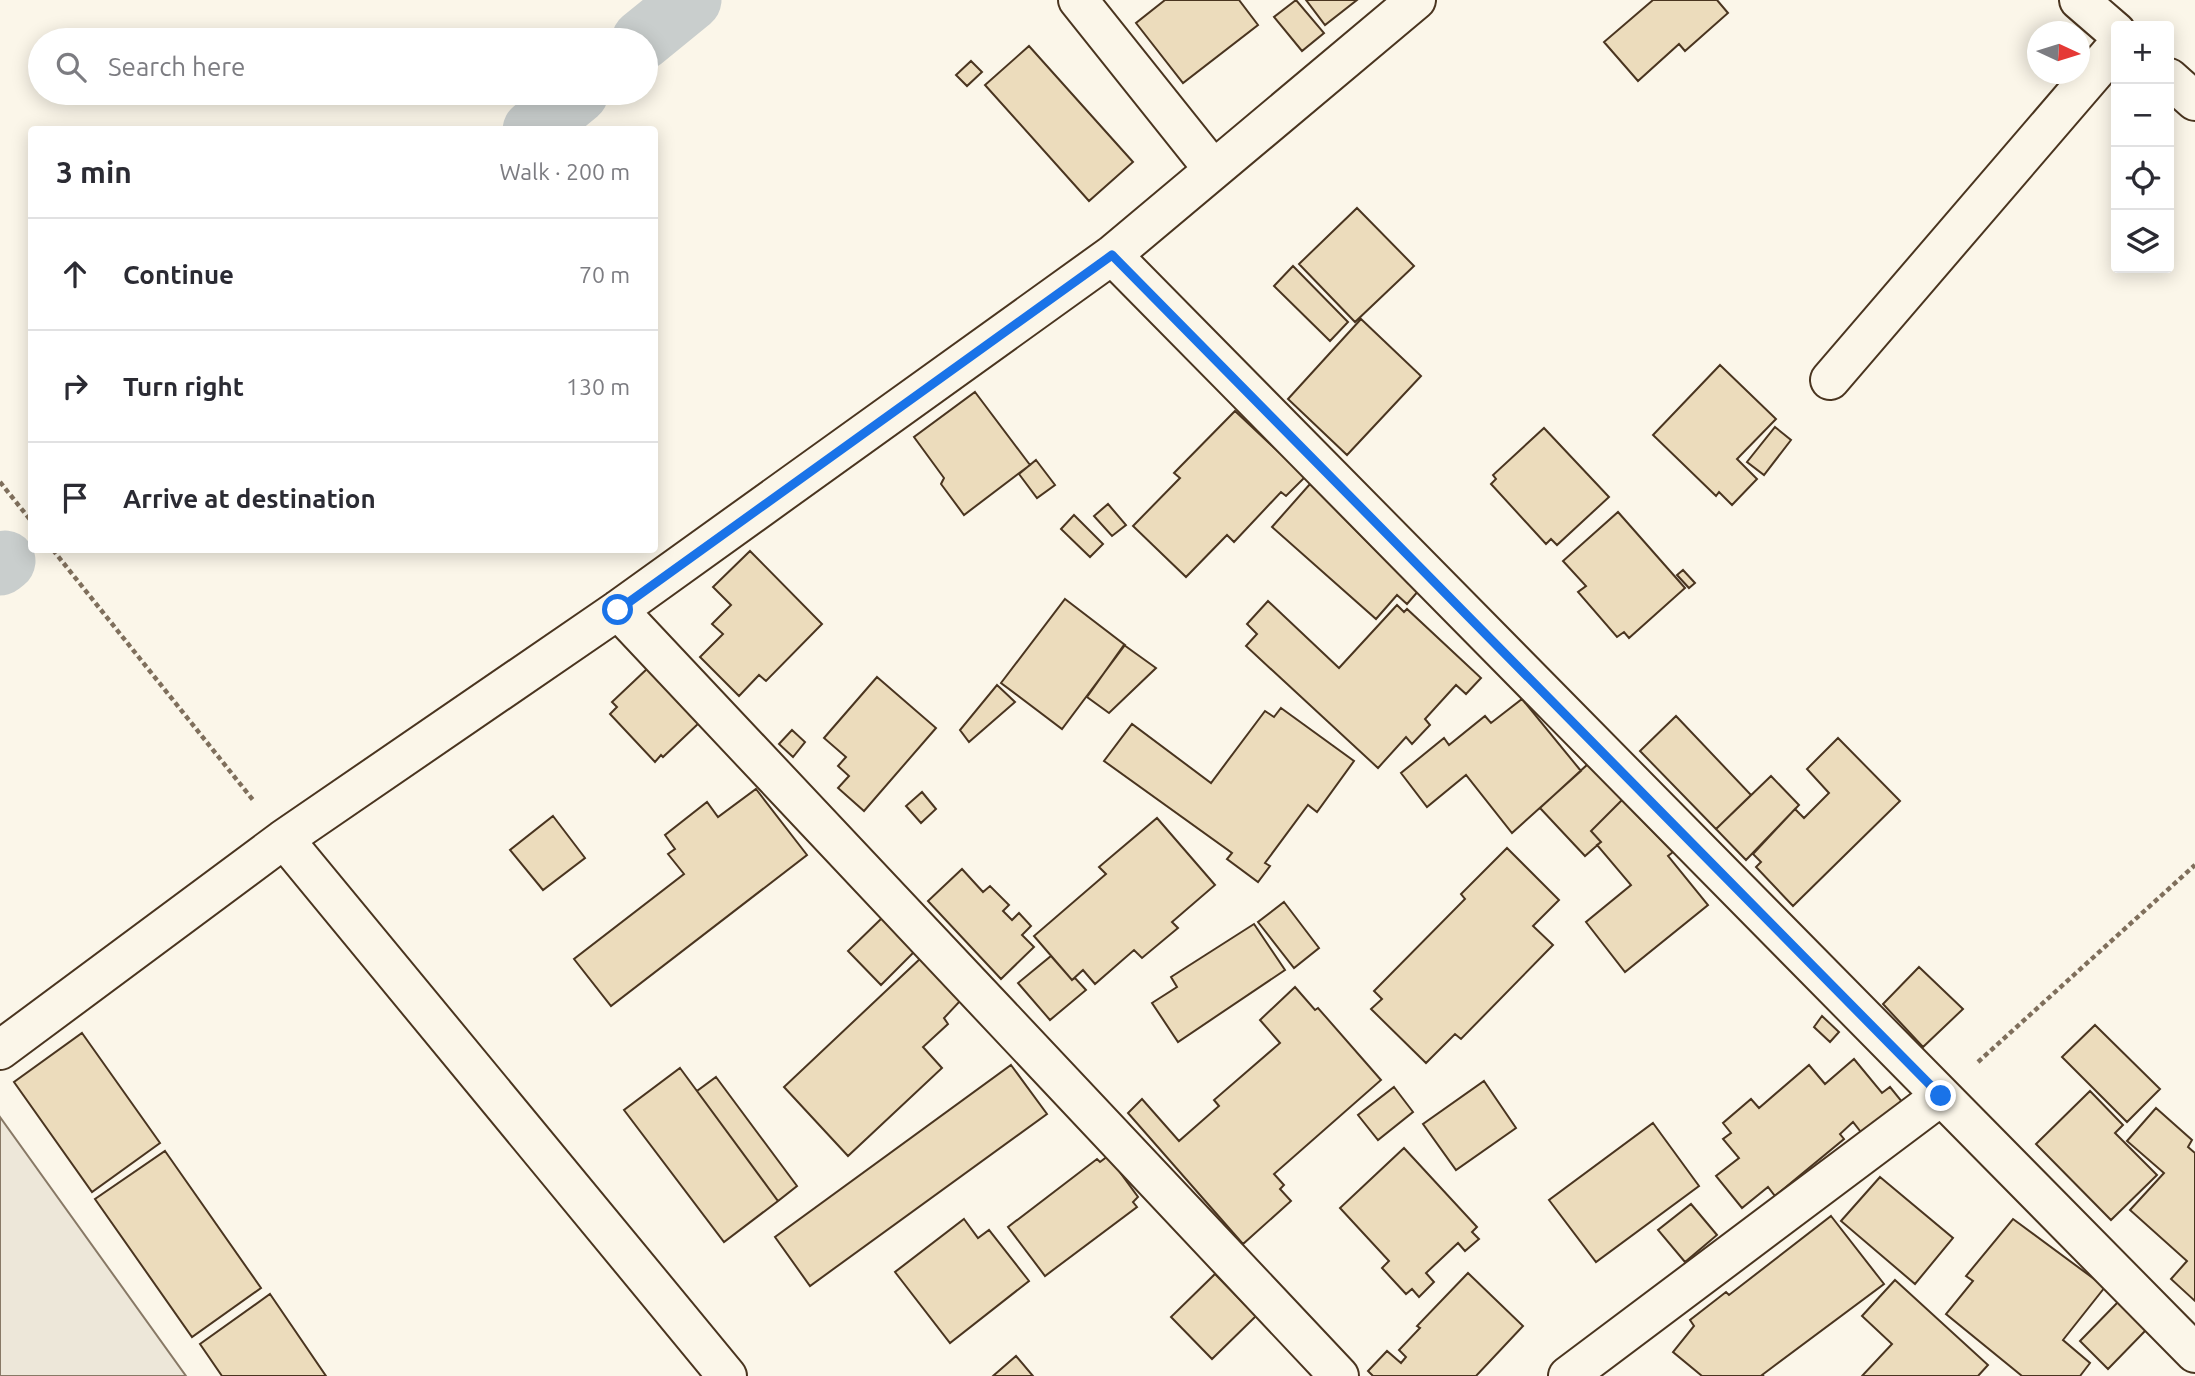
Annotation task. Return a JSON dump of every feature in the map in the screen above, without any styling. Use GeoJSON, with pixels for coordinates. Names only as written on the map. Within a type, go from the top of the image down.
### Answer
{"type":"FeatureCollection","features":[{"type":"Feature","properties":{"kind":"street"},"geometry":{"type":"LineString","coordinates":[[1078,0],[1213,169]]}},
{"type":"Feature","properties":{"kind":"street"},"geometry":{"type":"LineString","coordinates":[[0,1050],[284,839],[618,610],[1112,255],[1416,0]]}},
{"type":"Feature","properties":{"kind":"street"},"geometry":{"type":"LineString","coordinates":[[2079,0],[2111,28]]}},
{"type":"Feature","properties":{"kind":"street"},"geometry":{"type":"LineString","coordinates":[[1830,380],[2111,53]]}},
{"type":"Feature","properties":{"kind":"street"},"geometry":{"type":"LineString","coordinates":[[2174,82],[2195,101]]}},
{"type":"Feature","properties":{"kind":"street"},"geometry":{"type":"LineString","coordinates":[[1112,255],[2195,1353]]}},
{"type":"Feature","properties":{"kind":"street"},"geometry":{"type":"LineString","coordinates":[[618,610],[1339,1376]]}},
{"type":"Feature","properties":{"kind":"street"},"geometry":{"type":"LineString","coordinates":[[284,839],[727,1376]]}},
{"type":"Feature","properties":{"kind":"street"},"geometry":{"type":"LineString","coordinates":[[1568,1376],[1941,1096]]}},
{"type":"Feature","properties":{"kind":"path"},"geometry":{"type":"LineString","coordinates":[[0,482],[28,517]]}},
{"type":"Feature","properties":{"kind":"path"},"geometry":{"type":"LineString","coordinates":[[56,553],[284,839]]}},
{"type":"Feature","properties":{"kind":"path"},"geometry":{"type":"LineString","coordinates":[[1941,1096],[2195,865]]}},
{"type":"Feature","properties":{"kind":"shaded area"},"geometry":{"type":"Polygon","coordinates":[[[0,1117],[186,1376],[0,1376],[0,1117]]]}},
{"type":"Feature","properties":{"kind":"building"},"geometry":{"type":"Polygon","coordinates":[[[1165,0],[1239,0],[1258,25],[1183,83],[1136,23],[1165,0]]]}},
{"type":"Feature","properties":{"kind":"building"},"geometry":{"type":"Polygon","coordinates":[[[1296,0],[1324,33],[1302,51],[1274,17],[1296,0]]]}},
{"type":"Feature","properties":{"kind":"building"},"geometry":{"type":"Polygon","coordinates":[[[1306,0],[1357,0],[1325,25],[1306,0]]]}},
{"type":"Feature","properties":{"kind":"building"},"geometry":{"type":"Polygon","coordinates":[[[1653,0],[1717,0],[1728,13],[1685,51],[1679,44],[1638,81],[1604,42],[1653,0]]]}},
{"type":"Feature","properties":{"kind":"building"},"geometry":{"type":"Polygon","coordinates":[[[1029,46],[1133,162],[1089,201],[985,85],[1029,46]]]}},
{"type":"Feature","properties":{"kind":"building"},"geometry":{"type":"Polygon","coordinates":[[[971,61],[982,72],[967,86],[956,75],[971,61]]]}},
{"type":"Feature","properties":{"kind":"building"},"geometry":{"type":"Polygon","coordinates":[[[1357,208],[1414,266],[1355,322],[1299,264],[1357,208]]]}},
{"type":"Feature","properties":{"kind":"building"},"geometry":{"type":"Polygon","coordinates":[[[1293,266],[1348,322],[1330,341],[1274,286],[1293,266]]]}},
{"type":"Feature","properties":{"kind":"building"},"geometry":{"type":"Polygon","coordinates":[[[1361,319],[1421,376],[1347,455],[1288,399],[1361,319]]]}},
{"type":"Feature","properties":{"kind":"building"},"geometry":{"type":"Polygon","coordinates":[[[1720,365],[1776,419],[1737,459],[1757,479],[1732,505],[1719,492],[1716,496],[1653,435],[1720,365]]]}},
{"type":"Feature","properties":{"kind":"building"},"geometry":{"type":"Polygon","coordinates":[[[975,392],[1030,465],[964,515],[941,484],[944,478],[914,437],[975,392]]]}},
{"type":"Feature","properties":{"kind":"building"},"geometry":{"type":"Polygon","coordinates":[[[1235,411],[1305,477],[1286,496],[1281,492],[1234,542],[1227,535],[1186,577],[1133,526],[1180,478],[1174,473],[1235,411]]]}},
{"type":"Feature","properties":{"kind":"building"},"geometry":{"type":"Polygon","coordinates":[[[1775,427],[1791,440],[1764,475],[1747,462],[1775,427]]]}},
{"type":"Feature","properties":{"kind":"building"},"geometry":{"type":"Polygon","coordinates":[[[1544,428],[1609,497],[1557,545],[1551,539],[1546,544],[1491,484],[1496,479],[1493,475],[1544,428]]]}},
{"type":"Feature","properties":{"kind":"building"},"geometry":{"type":"Polygon","coordinates":[[[1036,460],[1055,485],[1037,498],[1019,474],[1036,460]]]}},
{"type":"Feature","properties":{"kind":"building"},"geometry":{"type":"Polygon","coordinates":[[[1310,484],[1408,583],[1411,580],[1420,589],[1407,604],[1397,595],[1376,619],[1272,527],[1310,484]]]}},
{"type":"Feature","properties":{"kind":"building"},"geometry":{"type":"Polygon","coordinates":[[[1108,504],[1126,525],[1112,536],[1094,516],[1108,504]]]}},
{"type":"Feature","properties":{"kind":"building"},"geometry":{"type":"Polygon","coordinates":[[[1618,512],[1685,588],[1629,638],[1624,632],[1617,637],[1578,592],[1586,586],[1563,561],[1618,512]]]}},
{"type":"Feature","properties":{"kind":"building"},"geometry":{"type":"Polygon","coordinates":[[[1074,515],[1103,544],[1090,557],[1061,529],[1074,515]]]}},
{"type":"Feature","properties":{"kind":"building"},"geometry":{"type":"Polygon","coordinates":[[[750,551],[822,624],[766,681],[759,675],[739,696],[700,657],[723,634],[712,624],[731,605],[713,587],[750,551]]]}},
{"type":"Feature","properties":{"kind":"building"},"geometry":{"type":"Polygon","coordinates":[[[1683,570],[1695,583],[1689,588],[1677,575],[1683,570]]]}},
{"type":"Feature","properties":{"kind":"building"},"geometry":{"type":"Polygon","coordinates":[[[1065,599],[1125,645],[1062,729],[1001,683],[1065,599]]]}},
{"type":"Feature","properties":{"kind":"building"},"geometry":{"type":"Polygon","coordinates":[[[1268,601],[1339,668],[1397,605],[1404,612],[1407,609],[1481,678],[1466,694],[1456,685],[1425,719],[1430,725],[1412,744],[1406,737],[1378,768],[1246,646],[1257,634],[1247,624],[1268,601]]]}},
{"type":"Feature","properties":{"kind":"building"},"geometry":{"type":"Polygon","coordinates":[[[1124,645],[1156,668],[1109,713],[1087,697],[1124,645]]]}},
{"type":"Feature","properties":{"kind":"building"},"geometry":{"type":"Polygon","coordinates":[[[648,668],[699,723],[655,762],[610,714],[617,707],[612,702],[648,668]]]}},
{"type":"Feature","properties":{"kind":"building"},"geometry":{"type":"Polygon","coordinates":[[[877,677],[936,728],[864,811],[838,788],[849,776],[838,766],[846,757],[824,738],[877,677]]]}},
{"type":"Feature","properties":{"kind":"building"},"geometry":{"type":"Polygon","coordinates":[[[997,685],[1015,702],[969,742],[960,730],[997,685]]]}},
{"type":"Feature","properties":{"kind":"building"},"geometry":{"type":"Polygon","coordinates":[[[1522,699],[1581,771],[1512,833],[1466,775],[1427,807],[1401,773],[1444,738],[1449,745],[1485,716],[1491,723],[1522,699]]]}},
{"type":"Feature","properties":{"kind":"building"},"geometry":{"type":"Polygon","coordinates":[[[1281,708],[1354,761],[1317,812],[1308,805],[1265,863],[1270,866],[1258,882],[1227,859],[1232,853],[1104,761],[1132,724],[1211,783],[1265,711],[1274,717],[1281,708]]]}},
{"type":"Feature","properties":{"kind":"building"},"geometry":{"type":"Polygon","coordinates":[[[1676,716],[1751,795],[1716,829],[1640,751],[1676,716]]]}},
{"type":"Feature","properties":{"kind":"building"},"geometry":{"type":"Polygon","coordinates":[[[792,730],[805,742],[793,757],[779,744],[792,730]]]}},
{"type":"Feature","properties":{"kind":"building"},"geometry":{"type":"Polygon","coordinates":[[[1838,738],[1900,801],[1793,906],[1756,867],[1761,862],[1753,854],[1795,809],[1804,818],[1829,793],[1807,769],[1838,738]]]}},
{"type":"Feature","properties":{"kind":"building"},"geometry":{"type":"Polygon","coordinates":[[[1588,764],[1622,800],[1591,831],[1601,842],[1585,856],[1540,808],[1588,764]]]}},
{"type":"Feature","properties":{"kind":"building"},"geometry":{"type":"Polygon","coordinates":[[[1771,776],[1799,805],[1746,860],[1716,829],[1771,776]]]}},
{"type":"Feature","properties":{"kind":"building"},"geometry":{"type":"Polygon","coordinates":[[[756,789],[807,855],[611,1006],[574,959],[684,874],[668,854],[675,849],[665,835],[707,802],[718,817],[756,789]]]}},
{"type":"Feature","properties":{"kind":"building"},"geometry":{"type":"Polygon","coordinates":[[[922,792],[936,809],[921,823],[906,806],[922,792]]]}},
{"type":"Feature","properties":{"kind":"building"},"geometry":{"type":"Polygon","coordinates":[[[1622,800],[1673,852],[1668,856],[1708,905],[1625,972],[1586,922],[1631,885],[1597,845],[1601,842],[1591,831],[1622,800]]]}},
{"type":"Feature","properties":{"kind":"building"},"geometry":{"type":"Polygon","coordinates":[[[553,816],[585,858],[543,890],[510,850],[553,816]]]}},
{"type":"Feature","properties":{"kind":"building"},"geometry":{"type":"Polygon","coordinates":[[[1157,818],[1215,885],[1172,922],[1178,928],[1142,958],[1134,950],[1095,984],[1083,970],[1072,980],[1034,936],[1106,874],[1099,867],[1157,818]]]}},
{"type":"Feature","properties":{"kind":"building"},"geometry":{"type":"Polygon","coordinates":[[[1507,848],[1559,900],[1533,926],[1553,945],[1461,1039],[1455,1034],[1426,1063],[1371,1009],[1382,999],[1374,991],[1465,899],[1461,894],[1507,848]]]}},
{"type":"Feature","properties":{"kind":"building"},"geometry":{"type":"Polygon","coordinates":[[[962,869],[983,892],[990,886],[1009,905],[1003,911],[1012,920],[1019,913],[1031,926],[1022,935],[1034,947],[1001,979],[928,901],[962,869]]]}},
{"type":"Feature","properties":{"kind":"building"},"geometry":{"type":"Polygon","coordinates":[[[1284,902],[1319,948],[1294,968],[1258,922],[1284,902]]]}},
{"type":"Feature","properties":{"kind":"building"},"geometry":{"type":"Polygon","coordinates":[[[882,918],[914,952],[881,985],[848,951],[882,918]]]}},
{"type":"Feature","properties":{"kind":"building"},"geometry":{"type":"Polygon","coordinates":[[[1254,924],[1285,970],[1178,1042],[1152,1003],[1177,987],[1171,977],[1254,924]]]}},
{"type":"Feature","properties":{"kind":"building"},"geometry":{"type":"Polygon","coordinates":[[[1051,956],[1072,980],[1075,978],[1086,990],[1050,1020],[1018,983],[1051,956]]]}},
{"type":"Feature","properties":{"kind":"building"},"geometry":{"type":"Polygon","coordinates":[[[922,957],[961,1000],[944,1018],[948,1024],[923,1047],[942,1068],[848,1156],[784,1087],[922,957]]]}},
{"type":"Feature","properties":{"kind":"building"},"geometry":{"type":"Polygon","coordinates":[[[1919,967],[1963,1009],[1923,1047],[1883,1004],[1919,967]]]}},
{"type":"Feature","properties":{"kind":"building"},"geometry":{"type":"Polygon","coordinates":[[[1295,987],[1315,1010],[1318,1008],[1381,1080],[1274,1174],[1284,1185],[1280,1189],[1291,1201],[1243,1244],[1128,1113],[1142,1099],[1179,1141],[1219,1106],[1214,1100],[1280,1043],[1260,1020],[1295,987]]]}},
{"type":"Feature","properties":{"kind":"building"},"geometry":{"type":"Polygon","coordinates":[[[1822,1016],[1839,1032],[1830,1042],[1814,1027],[1822,1016]]]}},
{"type":"Feature","properties":{"kind":"building"},"geometry":{"type":"Polygon","coordinates":[[[2095,1025],[2160,1089],[2127,1122],[2062,1057],[2095,1025]]]}},
{"type":"Feature","properties":{"kind":"building"},"geometry":{"type":"Polygon","coordinates":[[[82,1033],[160,1143],[92,1192],[14,1082],[82,1033]]]}},
{"type":"Feature","properties":{"kind":"building"},"geometry":{"type":"Polygon","coordinates":[[[1854,1059],[1882,1093],[1890,1087],[1903,1103],[1864,1136],[1853,1122],[1840,1134],[1844,1139],[1775,1196],[1768,1187],[1742,1208],[1716,1176],[1739,1158],[1723,1139],[1731,1133],[1723,1123],[1751,1099],[1759,1108],[1809,1065],[1825,1084],[1854,1059]]]}},
{"type":"Feature","properties":{"kind":"building"},"geometry":{"type":"Polygon","coordinates":[[[1011,1065],[1047,1114],[810,1286],[775,1237],[1011,1065]]]}},
{"type":"Feature","properties":{"kind":"building"},"geometry":{"type":"Polygon","coordinates":[[[680,1068],[778,1201],[724,1242],[624,1110],[680,1068]]]}},
{"type":"Feature","properties":{"kind":"building"},"geometry":{"type":"Polygon","coordinates":[[[716,1077],[797,1186],[778,1201],[697,1091],[716,1077]]]}},
{"type":"Feature","properties":{"kind":"building"},"geometry":{"type":"Polygon","coordinates":[[[1484,1081],[1516,1128],[1456,1170],[1423,1124],[1484,1081]]]}},
{"type":"Feature","properties":{"kind":"building"},"geometry":{"type":"Polygon","coordinates":[[[1394,1087],[1413,1112],[1378,1140],[1358,1115],[1394,1087]]]}},
{"type":"Feature","properties":{"kind":"building"},"geometry":{"type":"Polygon","coordinates":[[[2090,1091],[2123,1125],[2115,1133],[2157,1175],[2111,1220],[2036,1144],[2090,1091]]]}},
{"type":"Feature","properties":{"kind":"building"},"geometry":{"type":"Polygon","coordinates":[[[2156,1108],[2192,1140],[2188,1147],[2195,1153],[2195,1301],[2171,1279],[2187,1261],[2130,1210],[2164,1173],[2127,1141],[2156,1108]]]}},
{"type":"Feature","properties":{"kind":"building"},"geometry":{"type":"Polygon","coordinates":[[[1653,1123],[1699,1186],[1596,1262],[1549,1200],[1653,1123]]]}},
{"type":"Feature","properties":{"kind":"building"},"geometry":{"type":"Polygon","coordinates":[[[1404,1148],[1477,1227],[1472,1232],[1479,1239],[1465,1251],[1458,1243],[1426,1273],[1434,1282],[1419,1297],[1412,1289],[1406,1294],[1382,1268],[1389,1261],[1340,1208],[1404,1148]]]}},
{"type":"Feature","properties":{"kind":"building"},"geometry":{"type":"Polygon","coordinates":[[[165,1151],[261,1288],[192,1337],[95,1199],[165,1151]]]}},
{"type":"Feature","properties":{"kind":"building"},"geometry":{"type":"Polygon","coordinates":[[[1108,1156],[1138,1197],[1133,1202],[1137,1207],[1045,1276],[1008,1227],[1097,1159],[1100,1162],[1108,1156]]]}},
{"type":"Feature","properties":{"kind":"building"},"geometry":{"type":"Polygon","coordinates":[[[1880,1177],[1953,1238],[1915,1284],[1841,1221],[1880,1177]]]}},
{"type":"Feature","properties":{"kind":"building"},"geometry":{"type":"Polygon","coordinates":[[[1691,1204],[1717,1235],[1685,1262],[1658,1230],[1691,1204]]]}},
{"type":"Feature","properties":{"kind":"building"},"geometry":{"type":"Polygon","coordinates":[[[1831,1216],[1884,1284],[1762,1375],[1764,1376],[1702,1376],[1673,1352],[1694,1326],[1690,1320],[1726,1292],[1729,1295],[1831,1216]]]}},
{"type":"Feature","properties":{"kind":"building"},"geometry":{"type":"Polygon","coordinates":[[[964,1219],[978,1238],[989,1230],[1029,1281],[950,1343],[895,1272],[964,1219]]]}},
{"type":"Feature","properties":{"kind":"building"},"geometry":{"type":"Polygon","coordinates":[[[2013,1219],[2105,1287],[2063,1340],[2090,1363],[2080,1376],[2022,1376],[1946,1314],[1973,1281],[1966,1276],[2013,1219]]]}},
{"type":"Feature","properties":{"kind":"building"},"geometry":{"type":"Polygon","coordinates":[[[1468,1273],[1523,1326],[1476,1376],[1373,1376],[1368,1371],[1387,1351],[1401,1363],[1406,1357],[1399,1350],[1420,1328],[1417,1326],[1468,1273]]]}},
{"type":"Feature","properties":{"kind":"building"},"geometry":{"type":"Polygon","coordinates":[[[1215,1274],[1256,1316],[1212,1359],[1171,1317],[1215,1274]]]}},
{"type":"Feature","properties":{"kind":"building"},"geometry":{"type":"Polygon","coordinates":[[[1895,1280],[1988,1365],[1978,1376],[1862,1376],[1892,1344],[1862,1316],[1895,1280]]]}},
{"type":"Feature","properties":{"kind":"building"},"geometry":{"type":"Polygon","coordinates":[[[270,1294],[326,1376],[222,1376],[200,1344],[270,1294]]]}},
{"type":"Feature","properties":{"kind":"building"},"geometry":{"type":"Polygon","coordinates":[[[2119,1301],[2147,1329],[2108,1369],[2080,1341],[2119,1301]]]}},
{"type":"Feature","properties":{"kind":"building"},"geometry":{"type":"Polygon","coordinates":[[[1016,1356],[1033,1376],[993,1376],[1016,1356]]]}},
{"type":"Feature","properties":{"kind":"waterway"},"geometry":{"type":"LineString","coordinates":[[657,28],[691,0]]}},
{"type":"Feature","properties":{"kind":"waterway"},"geometry":{"type":"LineString","coordinates":[[538,126],[563,105]]}},
{"type":"Feature","properties":{"kind":"waterway"},"geometry":{"type":"LineString","coordinates":[[0,565],[5,561]]}},
{"type":"Feature","properties":{"kind":"route"},"geometry":{"type":"LineString","coordinates":[[618,610],[1112,255],[1941,1096]]}}]}
